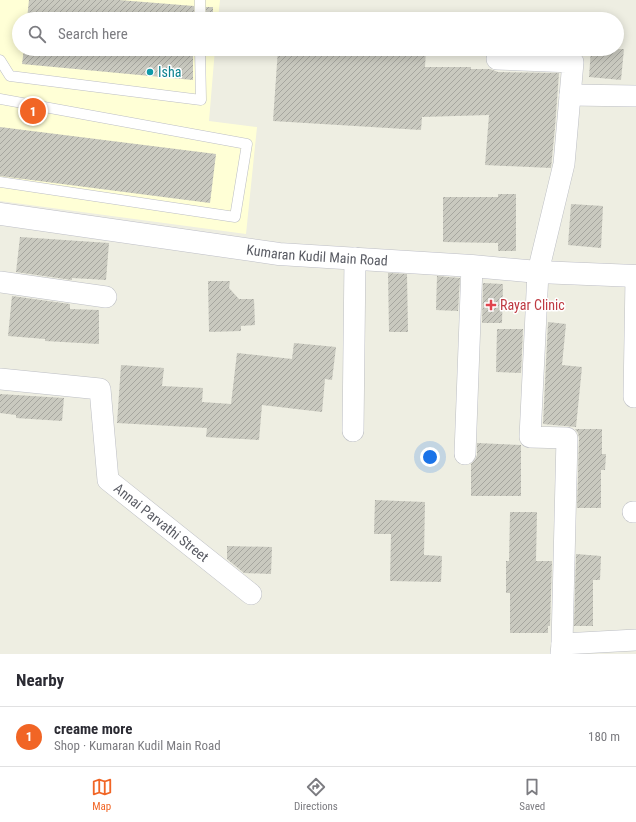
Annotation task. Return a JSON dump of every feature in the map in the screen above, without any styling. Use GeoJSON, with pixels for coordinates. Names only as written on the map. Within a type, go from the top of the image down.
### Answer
{"type":"FeatureCollection","features":[{"type":"Feature","properties":{"kind":"street"},"geometry":{"type":"LineString","coordinates":[[497,59],[573,62],[564,164],[538,272],[530,437],[567,438],[561,649],[636,640]]}},
{"type":"Feature","properties":{"kind":"street"},"geometry":{"type":"LineString","coordinates":[[570,94],[636,96]]}},
{"type":"Feature","properties":{"kind":"street","name":"Kumaran Kudil Main Road"},"geometry":{"type":"LineString","coordinates":[[0,214],[279,254],[472,266],[538,272],[636,277]]}},
{"type":"Feature","properties":{"kind":"street"},"geometry":{"type":"LineString","coordinates":[[353,431],[355,258]]}},
{"type":"Feature","properties":{"kind":"street"},"geometry":{"type":"LineString","coordinates":[[465,454],[472,266]]}},
{"type":"Feature","properties":{"kind":"street"},"geometry":{"type":"LineString","coordinates":[[634,397],[636,277]]}},
{"type":"Feature","properties":{"kind":"street"},"geometry":{"type":"LineString","coordinates":[[0,282],[106,297]]}},
{"type":"Feature","properties":{"kind":"street","name":"Annai Parvathi Street"},"geometry":{"type":"LineString","coordinates":[[0,379],[100,389],[108,480],[251,594]]}},
{"type":"Feature","properties":{"kind":"lane"},"geometry":{"type":"LineString","coordinates":[[200,0],[200,12]]}},
{"type":"Feature","properties":{"kind":"lane"},"geometry":{"type":"LineString","coordinates":[[0,60],[10,76],[201,100],[200,56]]}},
{"type":"Feature","properties":{"kind":"lane"},"geometry":{"type":"LineString","coordinates":[[0,99],[247,144],[235,217],[0,182]]}},
{"type":"Feature","properties":{"kind":"shaded area"},"geometry":{"type":"Polygon","coordinates":[[[0,0],[220,0],[219,12],[12,12],[12,56],[214,56],[209,121],[257,127],[246,234],[0,201],[0,0]]]}},
{"type":"Feature","properties":{"kind":"building"},"geometry":{"type":"Polygon","coordinates":[[[29,0],[119,0],[194,6],[194,12],[28,12],[29,0]]]}},
{"type":"Feature","properties":{"kind":"building"},"geometry":{"type":"Polygon","coordinates":[[[206,7],[213,7],[213,12],[206,12],[206,7]]]}},
{"type":"Feature","properties":{"kind":"building","name":"Isha"},"geometry":{"type":"Polygon","coordinates":[[[23,56],[193,56],[193,80],[22,64],[23,56]]]}},
{"type":"Feature","properties":{"kind":"building"},"geometry":{"type":"Polygon","coordinates":[[[278,56],[426,56],[425,67],[471,67],[471,69],[490,69],[498,72],[559,73],[551,168],[485,165],[489,115],[422,117],[421,130],[273,121],[278,56]]]}},
{"type":"Feature","properties":{"kind":"building"},"geometry":{"type":"Polygon","coordinates":[[[590,56],[623,56],[621,80],[589,77],[590,56]]]}},
{"type":"Feature","properties":{"kind":"building"},"geometry":{"type":"Polygon","coordinates":[[[0,127],[216,154],[210,203],[0,176],[0,127]]]}},
{"type":"Feature","properties":{"kind":"building"},"geometry":{"type":"Polygon","coordinates":[[[498,194],[516,194],[516,251],[498,251],[498,243],[443,242],[443,197],[498,197],[498,194]]]}},
{"type":"Feature","properties":{"kind":"building"},"geometry":{"type":"Polygon","coordinates":[[[571,204],[603,206],[601,248],[568,245],[571,204]]]}},
{"type":"Feature","properties":{"kind":"building"},"geometry":{"type":"Polygon","coordinates":[[[20,237],[109,243],[106,280],[72,278],[72,280],[16,272],[20,237]]]}},
{"type":"Feature","properties":{"kind":"building"},"geometry":{"type":"Polygon","coordinates":[[[388,273],[407,274],[408,332],[389,332],[388,273]]]}},
{"type":"Feature","properties":{"kind":"building"},"geometry":{"type":"Polygon","coordinates":[[[437,276],[460,278],[458,311],[436,310],[437,276]]]}},
{"type":"Feature","properties":{"kind":"building"},"geometry":{"type":"Polygon","coordinates":[[[208,281],[230,281],[229,288],[239,299],[254,299],[255,325],[241,326],[241,331],[209,332],[208,281]]]}},
{"type":"Feature","properties":{"kind":"building"},"geometry":{"type":"Polygon","coordinates":[[[483,283],[503,284],[502,323],[482,323],[483,283]]]}},
{"type":"Feature","properties":{"kind":"building"},"geometry":{"type":"Polygon","coordinates":[[[12,296],[70,304],[70,309],[99,310],[99,344],[45,341],[45,339],[8,336],[12,296]]]}},
{"type":"Feature","properties":{"kind":"building"},"geometry":{"type":"Polygon","coordinates":[[[548,322],[566,324],[562,365],[582,367],[576,427],[543,424],[548,322]]]}},
{"type":"Feature","properties":{"kind":"building"},"geometry":{"type":"Polygon","coordinates":[[[497,329],[523,329],[521,373],[496,372],[497,329]]]}},
{"type":"Feature","properties":{"kind":"building"},"geometry":{"type":"Polygon","coordinates":[[[294,343],[336,347],[332,380],[325,379],[322,412],[262,405],[259,440],[206,437],[207,428],[117,423],[121,365],[164,368],[162,386],[203,388],[202,402],[231,404],[237,353],[292,359],[294,343]]]}},
{"type":"Feature","properties":{"kind":"building"},"geometry":{"type":"Polygon","coordinates":[[[0,394],[64,398],[62,421],[16,418],[16,415],[0,413],[0,394]]]}},
{"type":"Feature","properties":{"kind":"building"},"geometry":{"type":"Polygon","coordinates":[[[575,429],[602,429],[602,454],[606,454],[605,470],[601,470],[601,508],[577,508],[579,438],[575,429]]]}},
{"type":"Feature","properties":{"kind":"building"},"geometry":{"type":"Polygon","coordinates":[[[477,443],[521,445],[521,496],[471,496],[471,464],[477,455],[477,443]]]}},
{"type":"Feature","properties":{"kind":"building"},"geometry":{"type":"Polygon","coordinates":[[[375,500],[425,502],[424,555],[442,556],[441,582],[390,581],[391,534],[374,534],[375,500]]]}},
{"type":"Feature","properties":{"kind":"building"},"geometry":{"type":"Polygon","coordinates":[[[510,512],[537,512],[536,561],[552,561],[550,626],[548,626],[548,633],[510,633],[510,593],[506,593],[506,561],[509,561],[510,512]]]}},
{"type":"Feature","properties":{"kind":"building"},"geometry":{"type":"Polygon","coordinates":[[[227,546],[272,547],[271,574],[244,573],[227,559],[227,546]]]}},
{"type":"Feature","properties":{"kind":"building"},"geometry":{"type":"Polygon","coordinates":[[[576,554],[601,556],[600,580],[593,580],[593,626],[574,626],[576,554]]]}},
{"type":"Feature","properties":{"kind":"place","name":"Isha"},"geometry":{"type":"Point","coordinates":[150,72]}},
{"type":"Feature","properties":{"kind":"place","name":"creame more"},"geometry":{"type":"Point","coordinates":[33,111]}},
{"type":"Feature","properties":{"kind":"place","name":"Rayar Clinic"},"geometry":{"type":"Point","coordinates":[491,305]}}]}
